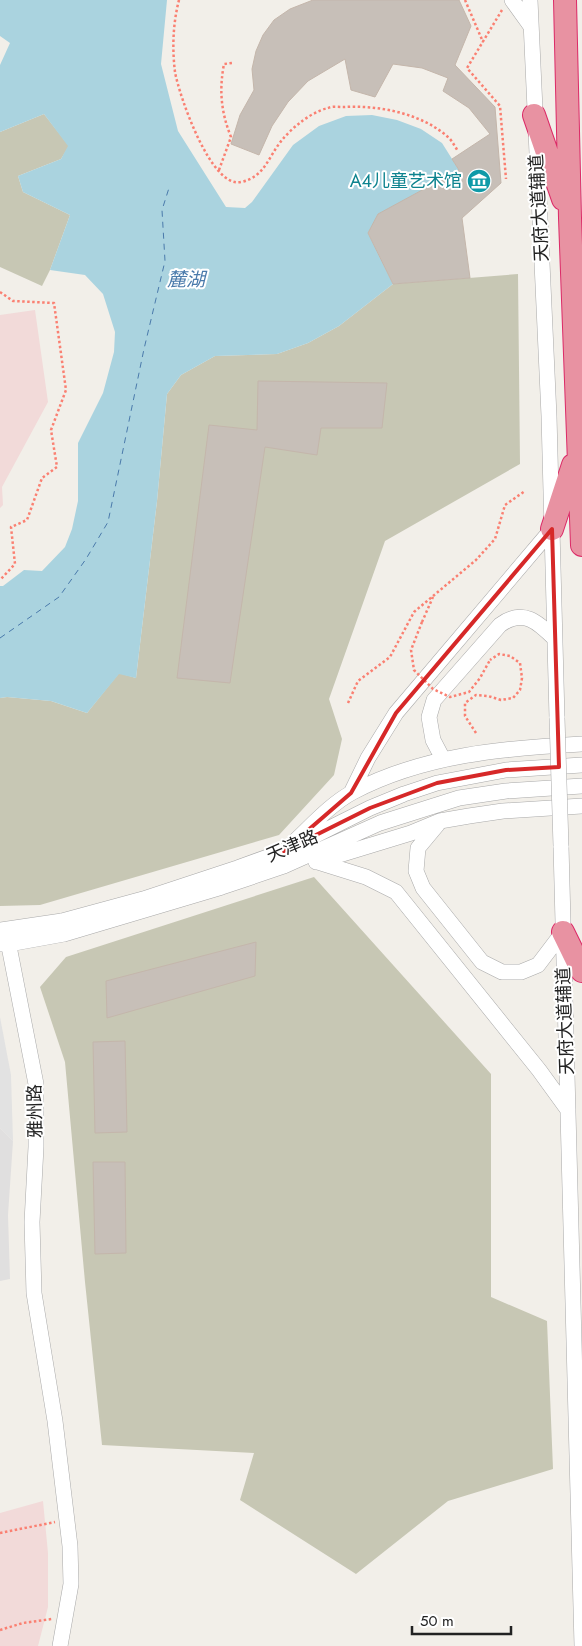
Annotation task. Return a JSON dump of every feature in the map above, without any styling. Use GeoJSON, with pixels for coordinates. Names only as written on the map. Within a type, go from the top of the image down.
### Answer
{"type":"FeatureCollection","features":[{"type":"Feature","properties":{"kind":"highway"},"geometry":{"type":"LineString","coordinates":[[565,0],[570,218],[582,545]]}},
{"type":"Feature","properties":{"kind":"highway"},"geometry":{"type":"LineString","coordinates":[[534,115],[570,218]]}},
{"type":"Feature","properties":{"kind":"highway"},"geometry":{"type":"LineString","coordinates":[[552,528],[578,450]]}},
{"type":"Feature","properties":{"kind":"highway"},"geometry":{"type":"LineString","coordinates":[[563,932],[582,971]]}},
{"type":"Feature","properties":{"kind":"street","name":"天府大道辅道"},"geometry":{"type":"LineString","coordinates":[[530,0],[534,115],[550,416],[582,1646]]}},
{"type":"Feature","properties":{"kind":"street"},"geometry":{"type":"LineString","coordinates":[[508,4],[530,25]]}},
{"type":"Feature","properties":{"kind":"street"},"geometry":{"type":"LineString","coordinates":[[351,793],[368,758],[396,713],[552,528]]}},
{"type":"Feature","properties":{"kind":"street"},"geometry":{"type":"LineString","coordinates":[[443,759],[433,740],[430,725],[429,717],[434,700],[500,625],[509,618],[521,616],[538,622],[555,639]]}},
{"type":"Feature","properties":{"kind":"street"},"geometry":{"type":"LineString","coordinates":[[284,858],[324,814],[351,793],[392,775],[443,759],[528,746],[582,744]]}},
{"type":"Feature","properties":{"kind":"street","name":"天津路"},"geometry":{"type":"LineString","coordinates":[[284,858],[370,808],[437,783],[506,770],[582,765]]}},
{"type":"Feature","properties":{"kind":"street","name":"天津路"},"geometry":{"type":"LineString","coordinates":[[4,937],[237,874],[380,823],[459,798],[506,791],[582,786]]}},
{"type":"Feature","properties":{"kind":"street"},"geometry":{"type":"LineString","coordinates":[[318,862],[440,822],[503,811],[582,806]]}},
{"type":"Feature","properties":{"kind":"street"},"geometry":{"type":"LineString","coordinates":[[440,822],[418,848],[416,871],[423,888],[482,962],[502,972],[521,972],[538,965],[563,932]]}},
{"type":"Feature","properties":{"kind":"street"},"geometry":{"type":"LineString","coordinates":[[284,858],[318,862],[366,877],[396,892],[539,1070],[568,1110]]}},
{"type":"Feature","properties":{"kind":"street","name":"雅州路"},"geometry":{"type":"LineString","coordinates":[[4,937],[36,1084],[36,1147],[32,1222],[34,1293],[55,1420],[68,1520],[71,1584],[60,1646]]}},
{"type":"Feature","properties":{"kind":"path"},"geometry":{"type":"LineString","coordinates":[[179,0],[174,26],[174,51],[181,96],[206,155],[227,180],[239,183],[252,178],[266,166],[281,141],[302,121],[328,108],[362,106],[396,112],[429,124],[450,139],[458,151]]}},
{"type":"Feature","properties":{"kind":"path"},"geometry":{"type":"LineString","coordinates":[[464,0],[483,42]]}},
{"type":"Feature","properties":{"kind":"path"},"geometry":{"type":"LineString","coordinates":[[506,179],[500,106],[467,68],[508,4]]}},
{"type":"Feature","properties":{"kind":"path"},"geometry":{"type":"LineString","coordinates":[[219,170],[231,137],[224,120],[220,82],[224,64],[232,63]]}},
{"type":"Feature","properties":{"kind":"path"},"geometry":{"type":"LineString","coordinates":[[0,292],[14,301],[54,303],[66,390],[52,430],[56,467],[42,478],[28,520],[11,527],[15,564],[0,580]]}},
{"type":"Feature","properties":{"kind":"path"},"geometry":{"type":"LineString","coordinates":[[348,703],[358,681],[390,657],[414,612],[476,560],[496,539],[505,505],[525,491]]}},
{"type":"Feature","properties":{"kind":"path"},"geometry":{"type":"LineString","coordinates":[[434,596],[411,650],[414,670],[433,689],[450,697],[469,692],[480,678],[490,660],[499,654],[510,656],[520,664],[522,678],[520,690],[513,698],[500,700],[488,696],[476,696],[465,703],[465,716],[476,733]]}},
{"type":"Feature","properties":{"kind":"path"},"geometry":{"type":"LineString","coordinates":[[0,1532],[30,1525],[68,1520]]}},
{"type":"Feature","properties":{"kind":"path"},"geometry":{"type":"LineString","coordinates":[[0,1630],[23,1623],[66,1618]]}},
{"type":"Feature","properties":{"kind":"highlighted area"},"geometry":{"type":"Polygon","coordinates":[[[552,529],[559,767],[506,770],[437,783],[370,808],[284,851],[351,793],[396,713],[552,529]]]}},
{"type":"Feature","properties":{"kind":"shaded area"},"geometry":{"type":"Polygon","coordinates":[[[44,114],[69,146],[61,159],[18,176],[23,192],[70,215],[50,270],[42,286],[0,267],[0,132],[44,114]]]}},
{"type":"Feature","properties":{"kind":"shaded area"},"geometry":{"type":"Polygon","coordinates":[[[518,274],[520,464],[385,541],[329,699],[342,739],[334,775],[279,835],[40,905],[0,906],[0,698],[51,701],[87,713],[119,673],[136,678],[157,501],[167,394],[181,375],[215,356],[277,354],[308,343],[339,326],[393,284],[518,274]]]}},
{"type":"Feature","properties":{"kind":"shaded area"},"geometry":{"type":"Polygon","coordinates":[[[35,310],[48,402],[2,487],[3,505],[0,508],[0,315],[35,310]]]}},
{"type":"Feature","properties":{"kind":"shaded area"},"geometry":{"type":"Polygon","coordinates":[[[314,877],[491,1074],[491,1297],[547,1321],[553,1469],[448,1501],[356,1574],[240,1500],[254,1453],[102,1445],[65,1062],[40,987],[66,957],[314,877]]]}},
{"type":"Feature","properties":{"kind":"shaded area"},"geometry":{"type":"Polygon","coordinates":[[[0,1017],[11,1075],[13,1141],[0,1128],[0,1017]]]}},
{"type":"Feature","properties":{"kind":"shaded area"},"geometry":{"type":"Polygon","coordinates":[[[0,1128],[13,1141],[8,1215],[10,1279],[0,1281],[0,1128]]]}},
{"type":"Feature","properties":{"kind":"shaded area"},"geometry":{"type":"Polygon","coordinates":[[[43,1501],[48,1553],[48,1607],[38,1646],[0,1646],[0,1513],[43,1501]]]}},
{"type":"Feature","properties":{"kind":"water","name":"麓湖"},"geometry":{"type":"Polygon","coordinates":[[[0,0],[167,0],[161,64],[178,131],[226,207],[245,208],[252,202],[293,145],[319,126],[346,116],[372,115],[397,120],[421,129],[442,143],[459,170],[378,215],[368,233],[393,284],[339,326],[308,343],[277,354],[215,356],[181,375],[167,394],[157,501],[136,678],[119,674],[87,713],[51,701],[0,698],[0,586],[3,586],[24,570],[42,571],[65,547],[72,529],[78,501],[78,443],[103,393],[114,352],[115,332],[103,294],[85,275],[50,270],[70,215],[23,192],[18,176],[61,159],[68,146],[44,114],[0,132],[0,65],[10,43],[0,36],[0,0]]]}},
{"type":"Feature","properties":{"kind":"building"},"geometry":{"type":"Polygon","coordinates":[[[313,0],[459,0],[471,26],[455,65],[495,107],[501,183],[462,218],[470,278],[393,284],[368,233],[378,214],[459,170],[452,159],[490,134],[469,108],[443,91],[448,78],[422,68],[393,64],[375,97],[351,90],[345,59],[308,81],[288,102],[272,126],[259,155],[231,144],[240,115],[254,90],[252,69],[256,51],[263,35],[274,20],[290,9],[313,0]]]}},
{"type":"Feature","properties":{"kind":"building"},"geometry":{"type":"Polygon","coordinates":[[[258,381],[387,383],[382,428],[321,428],[317,455],[265,447],[230,683],[177,678],[209,425],[257,430],[258,381]]]}},
{"type":"Feature","properties":{"kind":"building"},"geometry":{"type":"Polygon","coordinates":[[[256,942],[255,976],[107,1018],[106,981],[256,942]]]}},
{"type":"Feature","properties":{"kind":"building"},"geometry":{"type":"Polygon","coordinates":[[[125,1041],[127,1132],[95,1133],[93,1042],[125,1041]]]}},
{"type":"Feature","properties":{"kind":"building"},"geometry":{"type":"Polygon","coordinates":[[[93,1162],[125,1162],[126,1253],[95,1254],[93,1162]]]}},
{"type":"Feature","properties":{"kind":"ferry route"},"geometry":{"type":"LineString","coordinates":[[0,638],[59,597],[86,559],[108,522],[144,349],[165,261],[162,210],[169,188]]}},
{"type":"Feature","properties":{"kind":"place","name":"A4儿童艺术馆"},"geometry":{"type":"Point","coordinates":[479,181]}}]}
